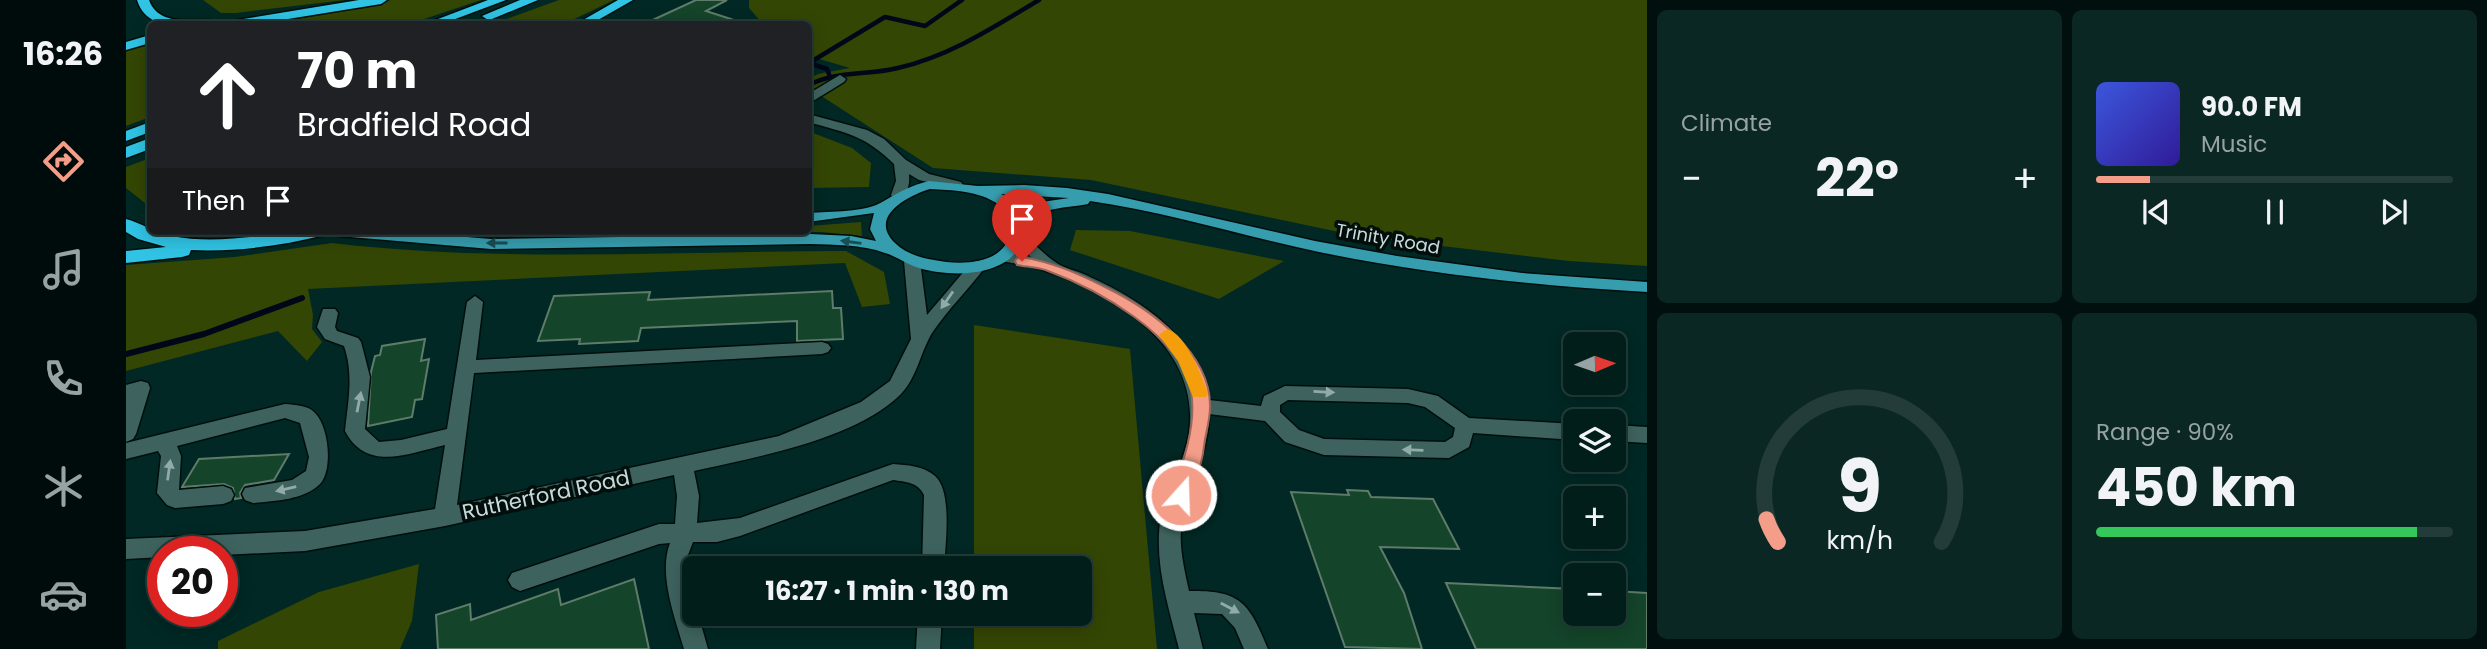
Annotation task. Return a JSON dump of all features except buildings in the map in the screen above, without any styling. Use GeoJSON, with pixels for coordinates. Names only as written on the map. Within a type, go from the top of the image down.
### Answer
{"type":"FeatureCollection","features":[{"type":"Feature","properties":{"kind":"highway"},"geometry":{"type":"LineString","coordinates":[[142,0],[145,12],[151,17],[170,21]]}},
{"type":"Feature","properties":{"kind":"highway"},"geometry":{"type":"LineString","coordinates":[[255,21],[381,0]]}},
{"type":"Feature","properties":{"kind":"highway"},"geometry":{"type":"LineString","coordinates":[[440,21],[500,0]]}},
{"type":"Feature","properties":{"kind":"highway"},"geometry":{"type":"LineString","coordinates":[[473,21],[532,0]]}},
{"type":"Feature","properties":{"kind":"highway"},"geometry":{"type":"LineString","coordinates":[[588,21],[627,0]]}},
{"type":"Feature","properties":{"kind":"highway"},"geometry":{"type":"LineString","coordinates":[[126,47],[147,40]]}},
{"type":"Feature","properties":{"kind":"highway"},"geometry":{"type":"LineString","coordinates":[[126,136],[147,128]]}},
{"type":"Feature","properties":{"kind":"highway"},"geometry":{"type":"LineString","coordinates":[[126,153],[147,144]]}},
{"type":"Feature","properties":{"kind":"highway"},"geometry":{"type":"LineString","coordinates":[[126,225],[153,238],[226,245]]}},
{"type":"Feature","properties":{"kind":"highway"},"geometry":{"type":"LineString","coordinates":[[126,257],[292,235]]}},
{"type":"Feature","properties":{"kind":"main road","name":"Trinity Road"},"geometry":{"type":"LineString","coordinates":[[812,218],[862,212],[929,185],[956,185],[981,190],[1050,190],[1128,201],[1232,228],[1411,264],[1588,284],[1647,287]]}},
{"type":"Feature","properties":{"kind":"main road","name":"Trinity Road"},"geometry":{"type":"LineString","coordinates":[[981,190],[1002,200],[1012,210],[1019,231]]}},
{"type":"Feature","properties":{"kind":"main road"},"geometry":{"type":"LineString","coordinates":[[891,249],[880,234],[878,222],[892,201]]}},
{"type":"Feature","properties":{"kind":"main road","name":"Trinity Road"},"geometry":{"type":"LineString","coordinates":[[386,235],[491,244],[810,239],[851,241],[891,249],[912,261],[936,268],[978,266],[1002,256],[1019,231],[1025,215],[1053,204],[1128,201]]}},
{"type":"Feature","properties":{"kind":"street"},"geometry":{"type":"LineString","coordinates":[[812,97],[840,79]]}},
{"type":"Feature","properties":{"kind":"street"},"geometry":{"type":"LineString","coordinates":[[812,119],[862,134],[891,151],[901,163],[924,177],[956,185]]}},
{"type":"Feature","properties":{"kind":"street"},"geometry":{"type":"LineString","coordinates":[[892,201],[903,181],[901,163]]}},
{"type":"Feature","properties":{"kind":"street"},"geometry":{"type":"LineString","coordinates":[[1019,231],[1051,267]]}},
{"type":"Feature","properties":{"kind":"street"},"geometry":{"type":"LineString","coordinates":[[1002,256],[1051,267],[1134,307],[1168,335],[1194,375],[1201,406],[1193,460],[1170,531],[1191,649]]}},
{"type":"Feature","properties":{"kind":"street","name":"Rutherford Road"},"geometry":{"type":"LineString","coordinates":[[912,261],[920,339]]}},
{"type":"Feature","properties":{"kind":"street","name":"Rutherford Road"},"geometry":{"type":"LineString","coordinates":[[126,549],[305,541],[445,517],[790,441],[811,434],[891,392],[908,371],[920,339],[955,288],[978,266]]}},
{"type":"Feature","properties":{"kind":"street"},"geometry":{"type":"LineString","coordinates":[[445,517],[448,435],[466,368],[475,302]]}},
{"type":"Feature","properties":{"kind":"street"},"geometry":{"type":"LineString","coordinates":[[329,313],[326,327],[331,335],[352,342],[359,360],[363,381],[355,431],[369,446],[416,433],[448,435]]}},
{"type":"Feature","properties":{"kind":"street"},"geometry":{"type":"LineString","coordinates":[[466,368],[822,348]]}},
{"type":"Feature","properties":{"kind":"street"},"geometry":{"type":"LineString","coordinates":[[126,392],[141,388],[126,434]]}},
{"type":"Feature","properties":{"kind":"street"},"geometry":{"type":"LineString","coordinates":[[1270,414],[1271,401],[1286,393],[1408,396],[1430,401],[1465,425],[1563,431]]}},
{"type":"Feature","properties":{"kind":"street"},"geometry":{"type":"LineString","coordinates":[[1201,406],[1270,414],[1292,436],[1324,447],[1449,450],[1462,441],[1465,425]]}},
{"type":"Feature","properties":{"kind":"street"},"geometry":{"type":"LineString","coordinates":[[126,451],[285,411],[300,413],[309,419],[319,460],[316,473],[308,482],[286,491],[253,494]]}},
{"type":"Feature","properties":{"kind":"street"},"geometry":{"type":"LineString","coordinates":[[1626,434],[1647,435]]}},
{"type":"Feature","properties":{"kind":"street"},"geometry":{"type":"LineString","coordinates":[[164,441],[171,456],[167,493],[175,499],[223,495]]}},
{"type":"Feature","properties":{"kind":"street"},"geometry":{"type":"LineString","coordinates":[[683,465],[688,496],[686,531],[677,555],[683,602],[696,649]]}},
{"type":"Feature","properties":{"kind":"street"},"geometry":{"type":"LineString","coordinates":[[520,580],[659,534],[717,532],[740,527],[893,472],[906,472],[929,483],[935,495],[933,556]]}},
{"type":"Feature","properties":{"kind":"street"},"geometry":{"type":"LineString","coordinates":[[1181,601],[1212,601],[1230,605],[1244,616],[1256,649]]}},
{"type":"Feature","properties":{"kind":"street"},"geometry":{"type":"LineString","coordinates":[[928,649],[929,626]]}},
{"type":"Feature","properties":{"kind":"green space"},"geometry":{"type":"Polygon","coordinates":[[[203,0],[345,0],[221,13],[203,0]]]}},
{"type":"Feature","properties":{"kind":"green space"},"geometry":{"type":"Polygon","coordinates":[[[391,0],[481,0],[418,21],[288,21],[391,0]]]}},
{"type":"Feature","properties":{"kind":"green space"},"geometry":{"type":"Polygon","coordinates":[[[559,0],[614,0],[570,21],[501,21],[559,0]]]}},
{"type":"Feature","properties":{"kind":"green space"},"geometry":{"type":"Polygon","coordinates":[[[749,0],[1647,0],[1647,266],[1569,261],[1358,236],[1091,180],[933,168],[812,90],[812,77],[850,68],[812,57],[812,21],[760,21],[749,8],[749,0]]]}},
{"type":"Feature","properties":{"kind":"green space"},"geometry":{"type":"Polygon","coordinates":[[[147,44],[147,118],[126,126],[126,50],[147,44]]]}},
{"type":"Feature","properties":{"kind":"green space"},"geometry":{"type":"Polygon","coordinates":[[[812,133],[852,148],[871,163],[869,187],[812,188],[812,133]]]}},
{"type":"Feature","properties":{"kind":"green space"},"geometry":{"type":"Polygon","coordinates":[[[147,159],[147,205],[126,188],[126,167],[147,159]]]}},
{"type":"Feature","properties":{"kind":"green space"},"geometry":{"type":"Polygon","coordinates":[[[861,222],[862,236],[812,232],[812,226],[861,222]]]}},
{"type":"Feature","properties":{"kind":"green space"},"geometry":{"type":"Polygon","coordinates":[[[1076,230],[1130,231],[1284,261],[1219,299],[1070,250],[1076,230]]]}},
{"type":"Feature","properties":{"kind":"green space"},"geometry":{"type":"Polygon","coordinates":[[[493,235],[640,235],[520,237],[493,235]]]}},
{"type":"Feature","properties":{"kind":"green space"},"geometry":{"type":"Polygon","coordinates":[[[332,243],[460,253],[524,254],[846,251],[884,272],[890,304],[862,307],[845,263],[308,289],[313,315],[312,329],[322,342],[307,361],[278,331],[126,371],[126,265],[235,257],[332,243]]]}},
{"type":"Feature","properties":{"kind":"green space"},"geometry":{"type":"Polygon","coordinates":[[[974,325],[1130,349],[1157,649],[974,649],[974,626],[1092,626],[1092,556],[974,556],[974,325]]]}},
{"type":"Feature","properties":{"kind":"green space"},"geometry":{"type":"Polygon","coordinates":[[[419,564],[412,621],[400,649],[218,649],[218,641],[319,592],[419,564]]]}},
{"type":"Feature","properties":{"kind":"waterway"},"geometry":{"type":"LineString","coordinates":[[812,61],[885,17],[925,26],[962,0]]}},
{"type":"Feature","properties":{"kind":"waterway"},"geometry":{"type":"LineString","coordinates":[[812,83],[831,77],[917,63],[971,40],[1039,0]]}},
{"type":"Feature","properties":{"kind":"waterway"},"geometry":{"type":"LineString","coordinates":[[812,64],[827,69],[829,74]]}},
{"type":"Feature","properties":{"kind":"waterway"},"geometry":{"type":"LineString","coordinates":[[126,354],[204,334],[302,298]]}},
{"type":"Feature","properties":{"kind":"slow traffic"},"geometry":{"type":"LineString","coordinates":[[1167,335],[1185,358],[1200,393]]}},
{"type":"Feature","properties":{"kind":"route"},"geometry":{"type":"LineString","coordinates":[[1022,261],[1051,267],[1134,307],[1168,335],[1185,358],[1199,388],[1201,406],[1193,460],[1181,495]]}}]}
